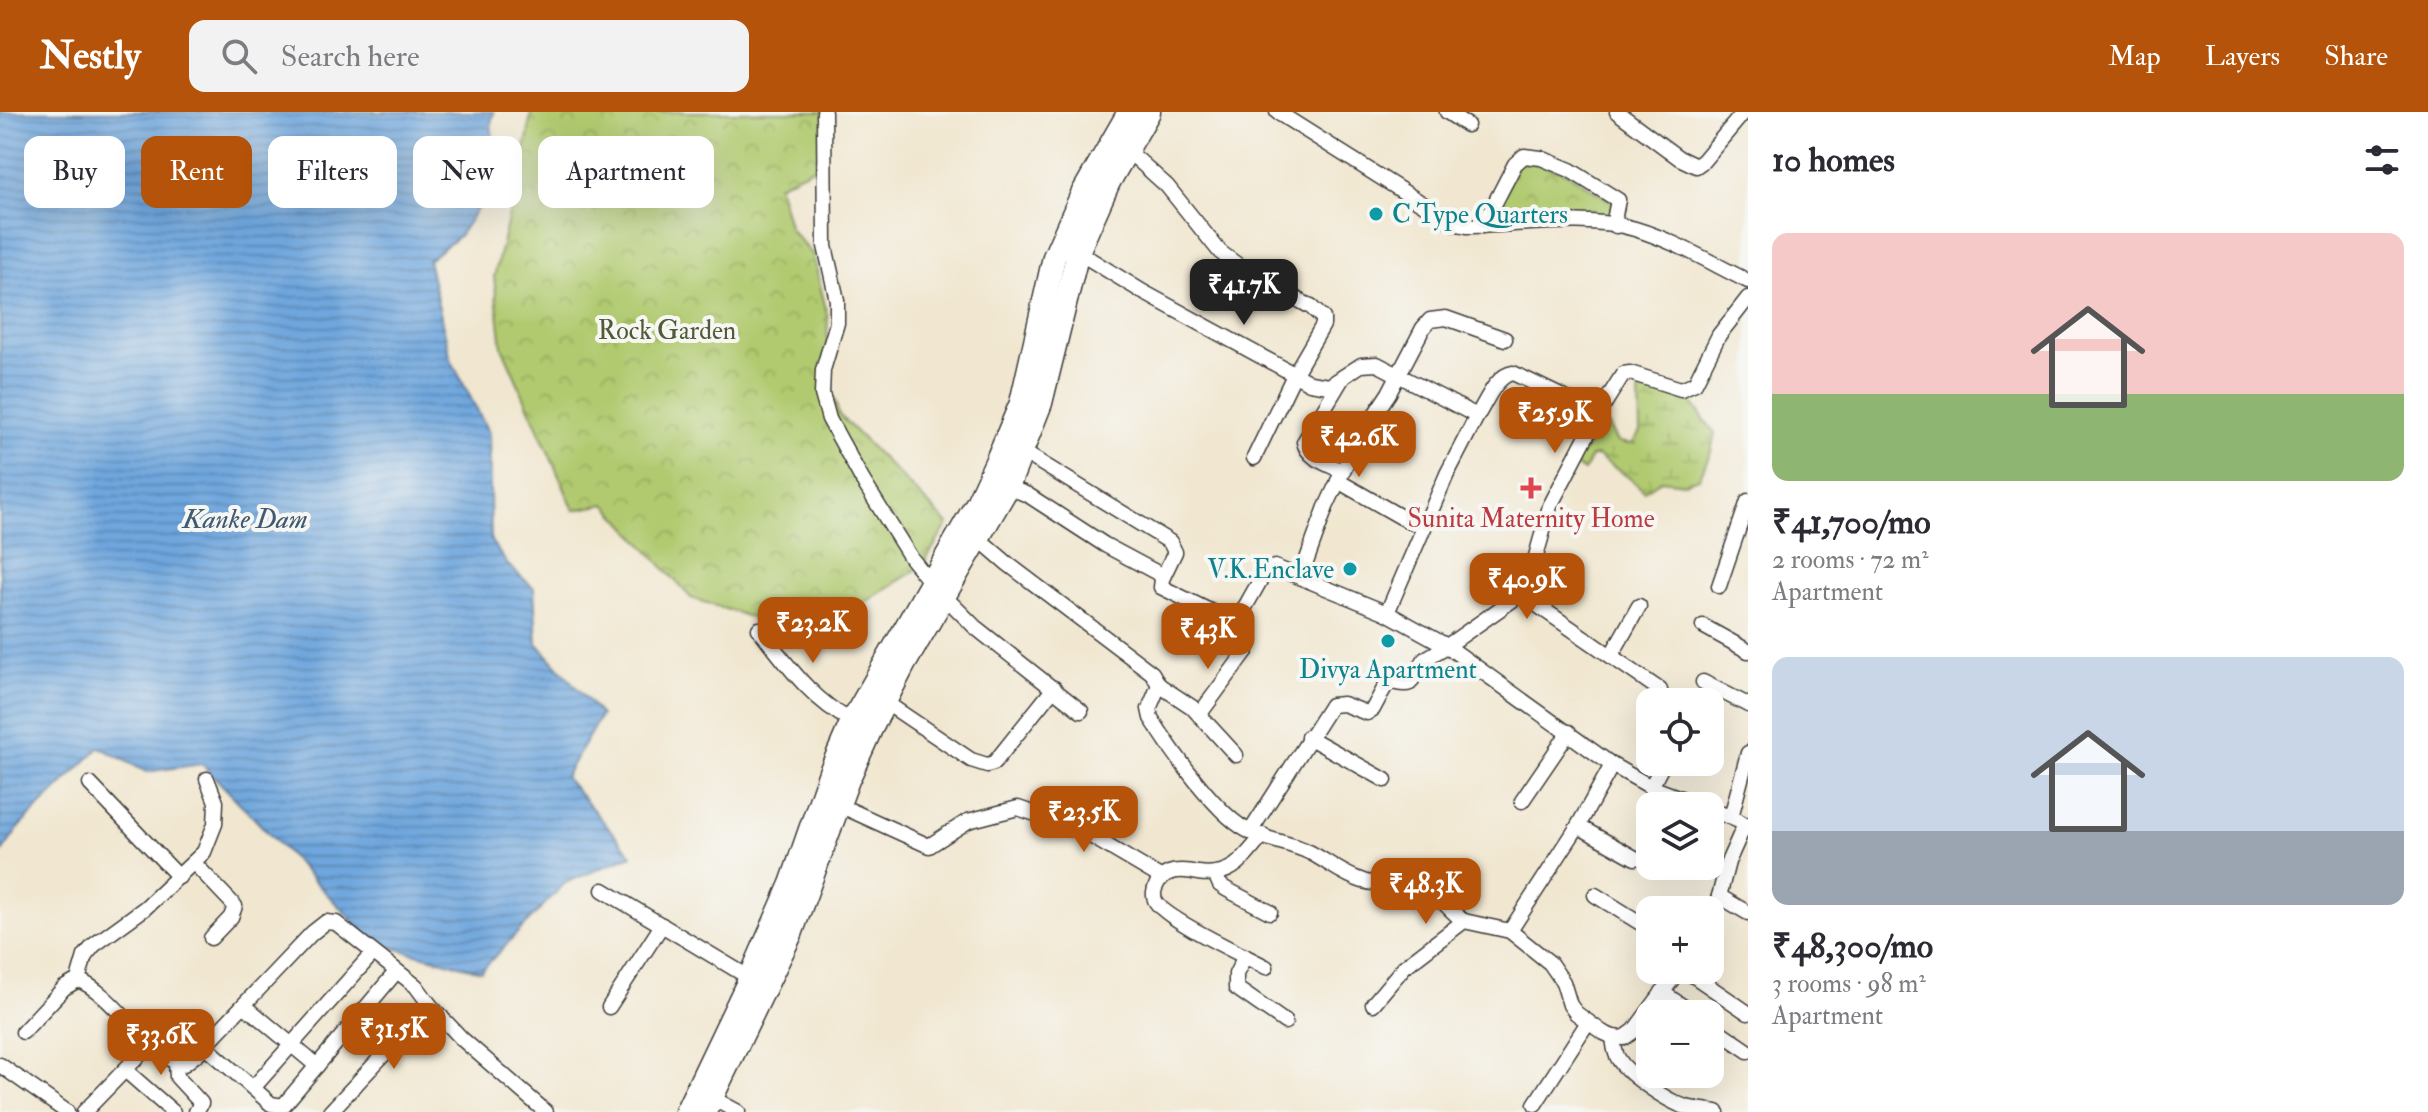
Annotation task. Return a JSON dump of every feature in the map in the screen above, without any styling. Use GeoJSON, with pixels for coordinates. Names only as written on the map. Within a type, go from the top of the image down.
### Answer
{"type":"FeatureCollection","features":[{"type":"Feature","properties":{"kind":"main road"},"geometry":{"type":"LineString","coordinates":[[709,1105],[795,924],[871,729],[1021,403],[1054,257],[1067,226],[1129,112]]}},
{"type":"Feature","properties":{"kind":"main road"},"geometry":{"type":"LineString","coordinates":[[686,1112],[791,884],[830,772],[852,721],[938,589],[979,539],[1008,487],[1049,376],[1078,252],[1087,227],[1126,149],[1149,112]]}},
{"type":"Feature","properties":{"kind":"street"},"geometry":{"type":"LineString","coordinates":[[824,112],[825,246],[837,300],[837,323],[823,370],[822,394],[829,419],[911,558],[975,627],[1081,711]]}},
{"type":"Feature","properties":{"kind":"street"},"geometry":{"type":"LineString","coordinates":[[1277,112],[1453,223],[1467,226],[1601,223],[1633,229],[1668,241],[1748,281]]}},
{"type":"Feature","properties":{"kind":"street"},"geometry":{"type":"LineString","coordinates":[[1447,112],[1467,125]]}},
{"type":"Feature","properties":{"kind":"street"},"geometry":{"type":"LineString","coordinates":[[1617,112],[1679,158],[1696,166],[1744,112]]}},
{"type":"Feature","properties":{"kind":"street"},"geometry":{"type":"LineString","coordinates":[[1126,149],[1167,186],[1220,252],[1243,269],[1311,307],[1323,318],[1323,325],[1294,375],[1254,458]]}},
{"type":"Feature","properties":{"kind":"street"},"geometry":{"type":"LineString","coordinates":[[1483,226],[1515,164],[1524,156],[1541,158],[1570,170],[1618,200],[1616,226]]}},
{"type":"Feature","properties":{"kind":"street"},"geometry":{"type":"LineString","coordinates":[[1078,252],[1153,298],[1294,375],[1329,386],[1368,363],[1399,375],[1477,416]]}},
{"type":"Feature","properties":{"kind":"street"},"geometry":{"type":"LineString","coordinates":[[1266,967],[1199,933],[1161,908],[1155,901],[1154,893],[1162,878],[1178,871],[1215,874],[1234,867],[1256,834],[1308,737],[1331,705],[1343,704],[1367,713],[1373,709],[1387,683],[1410,683],[1425,659],[1521,594],[1533,567],[1550,506],[1598,414],[1623,374],[1630,373],[1681,389],[1695,383],[1719,335],[1748,298]]}},
{"type":"Feature","properties":{"kind":"street"},"geometry":{"type":"LineString","coordinates":[[1301,576],[1340,476],[1366,424],[1399,375],[1423,328],[1437,317],[1505,339]]}},
{"type":"Feature","properties":{"kind":"street"},"geometry":{"type":"LineString","coordinates":[[1387,613],[1447,474],[1499,380],[1513,373],[1598,414]]}},
{"type":"Feature","properties":{"kind":"street"},"geometry":{"type":"LineString","coordinates":[[1343,377],[1304,442],[1305,448],[1340,476],[1424,528]]}},
{"type":"Feature","properties":{"kind":"street"},"geometry":{"type":"LineString","coordinates":[[1023,452],[1170,542],[1175,552],[1163,576],[1161,584],[1164,590],[1233,621],[1240,616],[1270,567],[1301,576],[1387,613],[1447,646],[1612,765],[1664,792]]}},
{"type":"Feature","properties":{"kind":"street"},"geometry":{"type":"LineString","coordinates":[[1008,487],[1035,499],[1105,545],[1163,576]]}},
{"type":"Feature","properties":{"kind":"street"},"geometry":{"type":"LineString","coordinates":[[1719,586],[1742,540],[1748,501]]}},
{"type":"Feature","properties":{"kind":"street"},"geometry":{"type":"LineString","coordinates":[[979,539],[1152,673],[1159,685],[1199,715],[1236,755]]}},
{"type":"Feature","properties":{"kind":"street"},"geometry":{"type":"LineString","coordinates":[[1521,594],[1657,688]]}},
{"type":"Feature","properties":{"kind":"street"},"geometry":{"type":"LineString","coordinates":[[1611,656],[1639,606]]}},
{"type":"Feature","properties":{"kind":"street"},"geometry":{"type":"LineString","coordinates":[[1703,626],[1748,651]]}},
{"type":"Feature","properties":{"kind":"street"},"geometry":{"type":"LineString","coordinates":[[759,629],[817,698],[852,721]]}},
{"type":"Feature","properties":{"kind":"street"},"geometry":{"type":"LineString","coordinates":[[1199,715],[1247,650]]}},
{"type":"Feature","properties":{"kind":"street"},"geometry":{"type":"LineString","coordinates":[[1703,682],[1748,705]]}},
{"type":"Feature","properties":{"kind":"street"},"geometry":{"type":"LineString","coordinates":[[1159,685],[1149,709],[1156,726],[1224,812],[1256,834],[1311,853],[1367,883],[1411,880],[1422,884],[1464,921],[1510,931],[1558,973],[1570,1005],[1588,1022],[1613,1037],[1624,1038],[1634,1031],[1668,984]]}},
{"type":"Feature","properties":{"kind":"street"},"geometry":{"type":"LineString","coordinates":[[885,702],[971,760],[987,765],[994,763],[1054,688]]}},
{"type":"Feature","properties":{"kind":"street"},"geometry":{"type":"LineString","coordinates":[[1522,801],[1569,732]]}},
{"type":"Feature","properties":{"kind":"street"},"geometry":{"type":"LineString","coordinates":[[1308,737],[1385,780]]}},
{"type":"Feature","properties":{"kind":"street"},"geometry":{"type":"LineString","coordinates":[[1731,817],[1748,753]]}},
{"type":"Feature","properties":{"kind":"street"},"geometry":{"type":"LineString","coordinates":[[1510,931],[1578,826],[1612,765]]}},
{"type":"Feature","properties":{"kind":"street"},"geometry":{"type":"LineString","coordinates":[[1651,787],[1657,776]]}},
{"type":"Feature","properties":{"kind":"street"},"geometry":{"type":"LineString","coordinates":[[23,1032],[64,988],[78,980],[85,956],[94,945],[145,908],[204,852],[215,824],[216,802],[207,779]]}},
{"type":"Feature","properties":{"kind":"street"},"geometry":{"type":"LineString","coordinates":[[90,784],[179,877]]}},
{"type":"Feature","properties":{"kind":"street"},"geometry":{"type":"LineString","coordinates":[[839,805],[929,846],[968,821],[1018,808],[1077,828],[1162,878]]}},
{"type":"Feature","properties":{"kind":"street"},"geometry":{"type":"LineString","coordinates":[[1719,896],[1728,862],[1747,824],[1724,814]]}},
{"type":"Feature","properties":{"kind":"street"},"geometry":{"type":"LineString","coordinates":[[1578,826],[1635,858]]}},
{"type":"Feature","properties":{"kind":"street"},"geometry":{"type":"LineString","coordinates":[[194,863],[235,906],[231,917],[211,938]]}},
{"type":"Feature","properties":{"kind":"street"},"geometry":{"type":"LineString","coordinates":[[1215,874],[1220,885],[1270,912]]}},
{"type":"Feature","properties":{"kind":"street"},"geometry":{"type":"LineString","coordinates":[[603,890],[750,978]]}},
{"type":"Feature","properties":{"kind":"street"},"geometry":{"type":"LineString","coordinates":[[1595,895],[1636,920]]}},
{"type":"Feature","properties":{"kind":"street"},"geometry":{"type":"LineString","coordinates":[[1724,899],[1748,913]]}},
{"type":"Feature","properties":{"kind":"street"},"geometry":{"type":"LineString","coordinates":[[1373,1004],[1404,967],[1464,921]]}},
{"type":"Feature","properties":{"kind":"street"},"geometry":{"type":"LineString","coordinates":[[78,980],[104,998],[176,1063],[184,1064],[326,922],[345,928],[416,986],[462,1039],[546,1112]]}},
{"type":"Feature","properties":{"kind":"street"},"geometry":{"type":"LineString","coordinates":[[609,1007],[662,925]]}},
{"type":"Feature","properties":{"kind":"street"},"geometry":{"type":"LineString","coordinates":[[253,1088],[373,953]]}},
{"type":"Feature","properties":{"kind":"street"},"geometry":{"type":"LineString","coordinates":[[1245,956],[1236,974],[1236,988],[1285,1022]]}},
{"type":"Feature","properties":{"kind":"street"},"geometry":{"type":"LineString","coordinates":[[205,1046],[271,1104],[283,1106],[396,972]]}},
{"type":"Feature","properties":{"kind":"street"},"geometry":{"type":"LineString","coordinates":[[1706,984],[1748,1013]]}},
{"type":"Feature","properties":{"kind":"street"},"geometry":{"type":"LineString","coordinates":[[1662,992],[1674,1000]]}},
{"type":"Feature","properties":{"kind":"street"},"geometry":{"type":"LineString","coordinates":[[330,1112],[430,1005]]}},
{"type":"Feature","properties":{"kind":"street"},"geometry":{"type":"LineString","coordinates":[[245,1006],[317,1066]]}},
{"type":"Feature","properties":{"kind":"street"},"geometry":{"type":"LineString","coordinates":[[1535,1104],[1588,1022]]}},
{"type":"Feature","properties":{"kind":"street"},"geometry":{"type":"LineString","coordinates":[[1724,1035],[1748,1051]]}},
{"type":"Feature","properties":{"kind":"street"},"geometry":{"type":"LineString","coordinates":[[1613,1037],[1616,1055],[1623,1066],[1675,1108],[1717,1112]]}},
{"type":"Feature","properties":{"kind":"street"},"geometry":{"type":"LineString","coordinates":[[84,1112],[151,1043]]}},
{"type":"Feature","properties":{"kind":"street"},"geometry":{"type":"LineString","coordinates":[[176,1063],[177,1077],[201,1103],[196,1112]]}},
{"type":"Feature","properties":{"kind":"street"},"geometry":{"type":"LineString","coordinates":[[0,1065],[67,1112]]}},
{"type":"Feature","properties":{"kind":"street"},"geometry":{"type":"LineString","coordinates":[[125,1070],[173,1112]]}},
{"type":"Feature","properties":{"kind":"street"},"geometry":{"type":"LineString","coordinates":[[709,1105],[738,1112]]}},
{"type":"Feature","properties":{"kind":"green space","name":"Rock Garden"},"geometry":{"type":"Polygon","coordinates":[[[531,112],[830,112],[833,126],[815,167],[778,185],[790,229],[813,255],[828,318],[826,371],[839,415],[948,524],[922,566],[828,626],[768,623],[691,598],[606,504],[574,510],[502,347],[494,277],[511,208],[522,208],[522,161],[531,112]]]}},
{"type":"Feature","properties":{"kind":"green space"},"geometry":{"type":"Polygon","coordinates":[[[1534,162],[1569,174],[1614,203],[1609,218],[1547,210],[1491,216],[1518,163],[1534,162]]]}},
{"type":"Feature","properties":{"kind":"green space"},"geometry":{"type":"Polygon","coordinates":[[[1639,388],[1690,400],[1715,434],[1699,478],[1684,483],[1661,480],[1644,491],[1597,456],[1591,457],[1584,471],[1572,463],[1608,425],[1617,442],[1632,444],[1640,432],[1639,388]]]}},
{"type":"Feature","properties":{"kind":"water","name":"Kanke Dam"},"geometry":{"type":"Polygon","coordinates":[[[0,112],[494,112],[493,136],[413,136],[413,208],[478,208],[459,236],[428,260],[451,360],[489,433],[491,541],[508,565],[534,588],[537,643],[601,715],[565,777],[632,855],[565,883],[481,971],[374,943],[202,764],[146,772],[100,747],[21,825],[0,855],[0,112]]]}},
{"type":"Feature","properties":{"kind":"place","name":"C Type Quarters"},"geometry":{"type":"Point","coordinates":[1376,214]}},
{"type":"Feature","properties":{"kind":"place","name":"Sunita Maternity Home"},"geometry":{"type":"Point","coordinates":[1531,488]}},
{"type":"Feature","properties":{"kind":"place","name":"V.K.Enclave"},"geometry":{"type":"Point","coordinates":[1350,569]}},
{"type":"Feature","properties":{"kind":"place","name":"Divya Apartment"},"geometry":{"type":"Point","coordinates":[1388,641]}}]}
